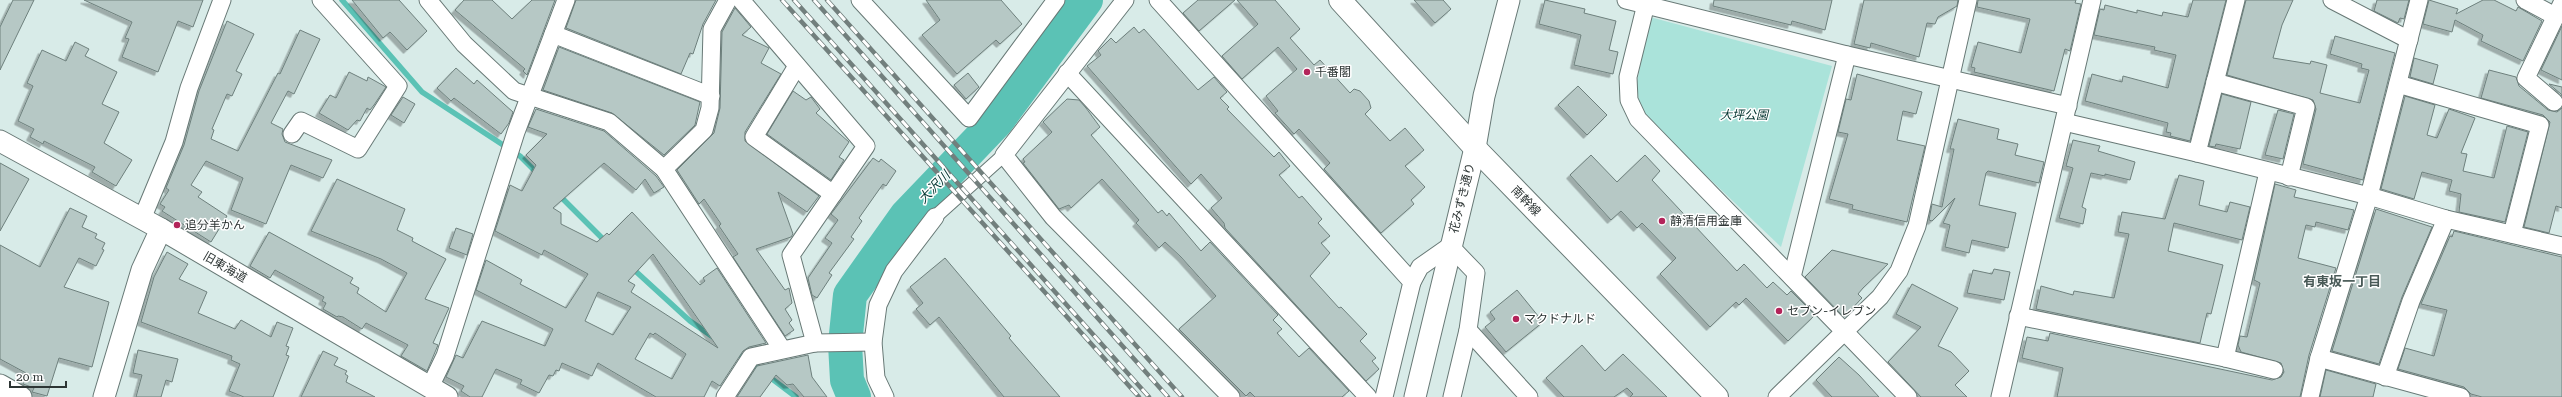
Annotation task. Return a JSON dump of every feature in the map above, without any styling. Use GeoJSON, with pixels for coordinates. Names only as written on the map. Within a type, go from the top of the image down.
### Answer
{"type":"FeatureCollection","features":[{"type":"Feature","properties":{"kind":"main road","name":"南幹線"},"geometry":{"type":"LineString","coordinates":[[1340,0],[1475,148],[1717,397]]}},
{"type":"Feature","properties":{"kind":"street"},"geometry":{"type":"LineString","coordinates":[[142,219],[174,142],[189,88],[222,0]]}},
{"type":"Feature","properties":{"kind":"street"},"geometry":{"type":"LineString","coordinates":[[292,134],[301,121],[358,149],[398,86],[321,0]]}},
{"type":"Feature","properties":{"kind":"street"},"geometry":{"type":"LineString","coordinates":[[428,0],[464,44],[514,91],[609,122],[664,169],[782,349]]}},
{"type":"Feature","properties":{"kind":"street"},"geometry":{"type":"LineString","coordinates":[[439,392],[445,356],[529,97],[566,0]]}},
{"type":"Feature","properties":{"kind":"street"},"geometry":{"type":"LineString","coordinates":[[664,169],[704,130],[711,96],[712,29],[728,0]]}},
{"type":"Feature","properties":{"kind":"street"},"geometry":{"type":"LineString","coordinates":[[741,0],[866,146],[791,255],[815,343]]}},
{"type":"Feature","properties":{"kind":"street"},"geometry":{"type":"LineString","coordinates":[[860,0],[969,118],[1056,0]]}},
{"type":"Feature","properties":{"kind":"street"},"geometry":{"type":"LineString","coordinates":[[885,397],[876,378],[873,342],[878,305],[894,271],[935,217],[1004,155],[1125,0]]}},
{"type":"Feature","properties":{"kind":"street"},"geometry":{"type":"LineString","coordinates":[[1158,0],[1412,282]]}},
{"type":"Feature","properties":{"kind":"street","name":"花みずき通り"},"geometry":{"type":"LineString","coordinates":[[1415,397],[1450,246],[1475,148],[1484,96],[1509,0]]}},
{"type":"Feature","properties":{"kind":"street"},"geometry":{"type":"LineString","coordinates":[[1626,0],[1646,2],[1847,55],[1950,80],[2197,153],[2268,172],[2369,196],[2446,219],[2562,246]]}},
{"type":"Feature","properties":{"kind":"street"},"geometry":{"type":"LineString","coordinates":[[1777,397],[1846,332],[1880,297],[1899,272],[1917,226],[1968,0]]}},
{"type":"Feature","properties":{"kind":"street"},"geometry":{"type":"LineString","coordinates":[[2000,397],[2092,0]]}},
{"type":"Feature","properties":{"kind":"street"},"geometry":{"type":"LineString","coordinates":[[2197,153],[2236,0]]}},
{"type":"Feature","properties":{"kind":"street"},"geometry":{"type":"LineString","coordinates":[[2332,0],[2409,40]]}},
{"type":"Feature","properties":{"kind":"street"},"geometry":{"type":"LineString","coordinates":[[2310,397],[2319,358],[2369,196],[2419,0]]}},
{"type":"Feature","properties":{"kind":"street"},"geometry":{"type":"LineString","coordinates":[[2525,0],[2559,10],[2526,78],[2554,102]]}},
{"type":"Feature","properties":{"kind":"street"},"geometry":{"type":"LineString","coordinates":[[1646,2],[1628,78],[1629,100],[1638,119],[1908,397]]}},
{"type":"Feature","properties":{"kind":"street"},"geometry":{"type":"LineString","coordinates":[[553,34],[711,96]]}},
{"type":"Feature","properties":{"kind":"street"},"geometry":{"type":"LineString","coordinates":[[1792,277],[1847,55]]}},
{"type":"Feature","properties":{"kind":"street"},"geometry":{"type":"LineString","coordinates":[[797,66],[754,137],[833,194]]}},
{"type":"Feature","properties":{"kind":"street"},"geometry":{"type":"LineString","coordinates":[[1068,74],[1368,397]]}},
{"type":"Feature","properties":{"kind":"street"},"geometry":{"type":"LineString","coordinates":[[2215,82],[2306,107],[2289,177]]}},
{"type":"Feature","properties":{"kind":"street"},"geometry":{"type":"LineString","coordinates":[[2398,84],[2540,125],[2512,234]]}},
{"type":"Feature","properties":{"kind":"street","name":"旧東海道"},"geometry":{"type":"LineString","coordinates":[[0,141],[142,219],[439,392]]}},
{"type":"Feature","properties":{"kind":"street"},"geometry":{"type":"LineString","coordinates":[[1004,155],[1053,217],[1231,397]]}},
{"type":"Feature","properties":{"kind":"street"},"geometry":{"type":"LineString","coordinates":[[2225,358],[2268,172]]}},
{"type":"Feature","properties":{"kind":"street"},"geometry":{"type":"LineString","coordinates":[[2385,377],[2411,301],[2446,219]]}},
{"type":"Feature","properties":{"kind":"street"},"geometry":{"type":"LineString","coordinates":[[104,397],[142,270],[161,230]]}},
{"type":"Feature","properties":{"kind":"street"},"geometry":{"type":"LineString","coordinates":[[1384,397],[1412,282],[1420,267],[1450,246],[1476,273],[1468,330],[1452,397]]}},
{"type":"Feature","properties":{"kind":"street"},"geometry":{"type":"LineString","coordinates":[[2018,316],[2225,358],[2274,370]]}},
{"type":"Feature","properties":{"kind":"street"},"geometry":{"type":"LineString","coordinates":[[1468,330],[1529,397]]}},
{"type":"Feature","properties":{"kind":"street"},"geometry":{"type":"LineString","coordinates":[[725,397],[751,357],[815,343],[873,342]]}},
{"type":"Feature","properties":{"kind":"street"},"geometry":{"type":"LineString","coordinates":[[2319,358],[2461,397]]}},
{"type":"Feature","properties":{"kind":"street"},"geometry":{"type":"LineString","coordinates":[[0,385],[21,397]]}},
{"type":"Feature","properties":{"kind":"green space","name":"大坪公園"},"geometry":{"type":"Polygon","coordinates":[[[1650,17],[1832,66],[1781,247],[1650,122],[1639,103],[1637,82],[1650,17]]]}},
{"type":"Feature","properties":{"kind":"building"},"geometry":{"type":"Polygon","coordinates":[[[13,0],[34,0],[0,70],[0,27],[13,0]]]}},
{"type":"Feature","properties":{"kind":"building"},"geometry":{"type":"Polygon","coordinates":[[[84,0],[203,0],[193,27],[178,21],[158,72],[122,57],[129,39],[125,38],[132,22],[84,0]]]}},
{"type":"Feature","properties":{"kind":"building"},"geometry":{"type":"Polygon","coordinates":[[[352,0],[399,0],[427,31],[407,50],[390,32],[383,38],[352,0]]]}},
{"type":"Feature","properties":{"kind":"building"},"geometry":{"type":"Polygon","coordinates":[[[464,0],[492,0],[512,19],[532,0],[555,0],[527,75],[523,71],[525,69],[455,10],[464,0]]]}},
{"type":"Feature","properties":{"kind":"building"},"geometry":{"type":"Polygon","coordinates":[[[576,0],[716,0],[703,24],[693,54],[690,53],[681,74],[566,28],[576,0]]]}},
{"type":"Feature","properties":{"kind":"building"},"geometry":{"type":"Polygon","coordinates":[[[926,0],[1001,0],[1022,24],[1000,44],[996,40],[957,74],[922,35],[940,20],[926,0]]]}},
{"type":"Feature","properties":{"kind":"building"},"geometry":{"type":"Polygon","coordinates":[[[1198,0],[1235,0],[1199,31],[1183,13],[1198,0]]]}},
{"type":"Feature","properties":{"kind":"building"},"geometry":{"type":"Polygon","coordinates":[[[1237,0],[1275,0],[1300,29],[1290,38],[1314,65],[1320,60],[1350,93],[1354,89],[1360,91],[1369,101],[1371,108],[1365,114],[1390,141],[1405,128],[1424,150],[1405,166],[1425,187],[1411,200],[1414,204],[1381,233],[1324,169],[1330,163],[1299,129],[1294,134],[1275,113],[1278,111],[1266,96],[1297,69],[1278,47],[1242,79],[1222,56],[1258,24],[1237,0]]]}},
{"type":"Feature","properties":{"kind":"building"},"geometry":{"type":"Polygon","coordinates":[[[1414,0],[1443,0],[1451,9],[1435,23],[1414,0]]]}},
{"type":"Feature","properties":{"kind":"building"},"geometry":{"type":"Polygon","coordinates":[[[1545,0],[1585,9],[1584,13],[1616,21],[1609,50],[1618,52],[1613,74],[1574,65],[1581,35],[1539,24],[1545,0]]]}},
{"type":"Feature","properties":{"kind":"building"},"geometry":{"type":"Polygon","coordinates":[[[1714,0],[1832,0],[1825,30],[1792,21],[1791,25],[1713,6],[1714,0]]]}},
{"type":"Feature","properties":{"kind":"building"},"geometry":{"type":"Polygon","coordinates":[[[1864,0],[1958,0],[1957,6],[1938,17],[1935,24],[1927,23],[1919,57],[1871,43],[1870,48],[1854,44],[1864,0]]]}},
{"type":"Feature","properties":{"kind":"building"},"geometry":{"type":"Polygon","coordinates":[[[1978,0],[2076,0],[2075,3],[2081,4],[2070,51],[2065,49],[2054,91],[1974,72],[1975,68],[1971,67],[1978,42],[2021,53],[2030,19],[1977,7],[1978,0]]]}},
{"type":"Feature","properties":{"kind":"building"},"geometry":{"type":"Polygon","coordinates":[[[2193,0],[2226,0],[2190,141],[2170,136],[2171,133],[2166,132],[2168,123],[2085,101],[2092,74],[2122,82],[2123,76],[2168,88],[2176,55],[2154,50],[2155,47],[2094,35],[2100,9],[2104,10],[2105,5],[2137,13],[2137,10],[2162,16],[2163,12],[2188,17],[2193,0]]]}},
{"type":"Feature","properties":{"kind":"building"},"geometry":{"type":"Polygon","coordinates":[[[2246,0],[2293,0],[2282,25],[2273,58],[2310,64],[2311,61],[2327,65],[2320,93],[2360,103],[2369,70],[2361,68],[2362,64],[2330,54],[2335,36],[2395,53],[2363,180],[2303,164],[2316,109],[2313,100],[2227,75],[2246,0]]]}},
{"type":"Feature","properties":{"kind":"building"},"geometry":{"type":"Polygon","coordinates":[[[2377,0],[2409,0],[2404,19],[2400,18],[2398,23],[2374,11],[2377,0]]]}},
{"type":"Feature","properties":{"kind":"building"},"geometry":{"type":"Polygon","coordinates":[[[2429,0],[2458,9],[2456,14],[2483,0],[2494,0],[2516,11],[2518,7],[2542,21],[2523,61],[2481,41],[2483,35],[2455,20],[2452,32],[2423,24],[2429,0]]]}},
{"type":"Feature","properties":{"kind":"building"},"geometry":{"type":"Polygon","coordinates":[[[735,8],[751,27],[742,35],[769,48],[761,63],[781,74],[745,132],[745,141],[819,196],[807,212],[778,192],[793,234],[791,237],[756,249],[785,290],[789,288],[792,303],[785,309],[792,320],[789,323],[794,330],[785,336],[733,257],[738,254],[719,226],[721,224],[704,199],[699,204],[677,170],[714,133],[720,108],[722,32],[735,8]]]}},
{"type":"Feature","properties":{"kind":"building"},"geometry":{"type":"Polygon","coordinates":[[[227,21],[254,34],[236,71],[242,74],[232,96],[227,94],[212,129],[214,130],[211,139],[238,151],[278,73],[280,74],[300,30],[320,39],[294,94],[288,91],[271,123],[283,129],[282,134],[285,142],[332,160],[323,178],[291,165],[266,224],[231,210],[243,178],[206,161],[191,185],[202,192],[198,197],[227,216],[211,242],[162,211],[165,207],[160,204],[169,190],[166,188],[184,145],[199,91],[227,21]]]}},
{"type":"Feature","properties":{"kind":"building"},"geometry":{"type":"Polygon","coordinates":[[[2562,26],[2562,80],[2541,70],[2562,26]]]}},
{"type":"Feature","properties":{"kind":"building"},"geometry":{"type":"Polygon","coordinates":[[[1134,27],[1139,33],[1144,29],[1198,90],[1214,77],[1227,92],[1220,98],[1229,107],[1227,109],[1274,157],[1279,152],[1290,166],[1279,175],[1299,198],[1302,196],[1322,219],[1318,223],[1330,236],[1321,243],[1330,253],[1310,276],[1339,308],[1341,307],[1367,334],[1360,341],[1376,358],[1372,361],[1379,369],[1366,381],[1225,228],[1224,223],[1211,208],[1222,198],[1201,174],[1191,184],[1087,66],[1101,55],[1098,51],[1111,38],[1116,43],[1134,27]]]}},
{"type":"Feature","properties":{"kind":"building"},"geometry":{"type":"Polygon","coordinates":[[[75,42],[89,49],[85,56],[117,72],[102,104],[119,112],[104,143],[132,160],[116,186],[92,172],[95,167],[44,141],[43,144],[30,137],[34,129],[18,121],[33,86],[27,83],[42,50],[66,61],[75,42]]]}},
{"type":"Feature","properties":{"kind":"building"},"geometry":{"type":"Polygon","coordinates":[[[559,47],[700,102],[695,125],[664,155],[612,113],[543,90],[559,47]]]}},
{"type":"Feature","properties":{"kind":"building"},"geometry":{"type":"Polygon","coordinates":[[[2414,58],[2438,65],[2433,84],[2410,77],[2414,58]]]}},
{"type":"Feature","properties":{"kind":"building"},"geometry":{"type":"Polygon","coordinates":[[[456,68],[474,84],[477,80],[513,112],[509,123],[501,134],[454,98],[451,101],[437,88],[456,68]]]}},
{"type":"Feature","properties":{"kind":"building"},"geometry":{"type":"Polygon","coordinates":[[[2489,70],[2516,77],[2519,86],[2548,110],[2557,112],[2562,108],[2562,208],[2556,206],[2549,233],[2524,227],[2550,122],[2543,115],[2481,98],[2489,70]]]}},
{"type":"Feature","properties":{"kind":"building"},"geometry":{"type":"Polygon","coordinates":[[[349,72],[367,81],[368,77],[386,87],[370,110],[367,108],[360,121],[357,120],[348,130],[319,113],[330,95],[336,98],[349,72]]]}},
{"type":"Feature","properties":{"kind":"building"},"geometry":{"type":"Polygon","coordinates":[[[968,73],[979,87],[966,99],[954,85],[968,73]]]}},
{"type":"Feature","properties":{"kind":"building"},"geometry":{"type":"Polygon","coordinates":[[[1857,74],[1922,92],[1916,114],[1903,111],[1897,140],[1925,146],[1907,222],[1852,209],[1853,205],[1829,199],[1848,134],[1838,132],[1846,99],[1851,100],[1857,74]]]}},
{"type":"Feature","properties":{"kind":"building"},"geometry":{"type":"Polygon","coordinates":[[[2549,84],[2562,87],[2562,96],[2561,94],[2549,84]]]}},
{"type":"Feature","properties":{"kind":"building"},"geometry":{"type":"Polygon","coordinates":[[[1578,86],[1607,115],[1587,135],[1558,105],[1578,86]]]}},
{"type":"Feature","properties":{"kind":"building"},"geometry":{"type":"Polygon","coordinates":[[[793,91],[806,100],[811,97],[820,109],[816,113],[849,142],[839,157],[844,160],[831,180],[767,134],[793,91]]]}},
{"type":"Feature","properties":{"kind":"building"},"geometry":{"type":"Polygon","coordinates":[[[2222,94],[2251,102],[2240,149],[2216,144],[2215,147],[2209,146],[2222,94]]]}},
{"type":"Feature","properties":{"kind":"building"},"geometry":{"type":"Polygon","coordinates":[[[2405,96],[2435,105],[2427,135],[2437,138],[2449,109],[2475,118],[2461,153],[2467,154],[2463,171],[2494,178],[2507,126],[2528,132],[2505,222],[2459,212],[2461,194],[2449,191],[2452,180],[2422,172],[2414,199],[2381,189],[2405,96]]]}},
{"type":"Feature","properties":{"kind":"building"},"geometry":{"type":"Polygon","coordinates":[[[403,97],[415,104],[404,123],[391,115],[403,97]]]}},
{"type":"Feature","properties":{"kind":"building"},"geometry":{"type":"Polygon","coordinates":[[[1067,99],[1079,100],[1086,108],[1100,127],[1091,135],[1158,213],[1162,210],[1167,216],[1169,213],[1201,251],[1210,242],[1278,315],[1273,320],[1282,329],[1277,333],[1299,357],[1309,348],[1349,391],[1342,397],[1255,397],[1250,392],[1246,396],[1179,329],[1216,296],[1181,257],[1165,242],[1159,248],[1136,223],[1139,220],[1102,179],[1071,208],[1069,205],[1059,209],[1023,163],[1025,162],[1023,159],[1052,132],[1043,122],[1067,99]]]}},
{"type":"Feature","properties":{"kind":"building"},"geometry":{"type":"Polygon","coordinates":[[[536,109],[604,131],[656,176],[664,187],[654,193],[645,179],[636,190],[604,163],[553,208],[561,213],[561,224],[597,242],[607,233],[609,235],[632,212],[700,285],[705,281],[703,278],[717,268],[766,343],[749,347],[743,351],[720,386],[712,381],[704,397],[656,397],[598,363],[592,376],[562,363],[559,371],[556,370],[553,376],[549,375],[539,393],[520,384],[522,380],[496,369],[482,397],[470,397],[461,391],[464,386],[446,377],[456,355],[463,358],[482,321],[545,346],[553,329],[476,290],[486,260],[522,280],[520,284],[566,308],[588,274],[544,250],[542,255],[495,231],[510,185],[522,191],[536,165],[526,155],[547,134],[528,127],[536,109]],[[653,254],[628,281],[635,285],[631,292],[718,348],[698,319],[653,254]],[[598,292],[585,321],[613,335],[631,307],[598,292]],[[650,333],[635,359],[672,379],[686,354],[655,333],[653,335],[650,333]]]}},
{"type":"Feature","properties":{"kind":"building"},"geometry":{"type":"Polygon","coordinates":[[[2278,110],[2294,114],[2283,159],[2265,155],[2278,110]]]}},
{"type":"Feature","properties":{"kind":"building"},"geometry":{"type":"Polygon","coordinates":[[[1958,119],[1999,129],[1997,139],[2018,144],[2015,155],[2044,162],[2039,183],[1988,171],[1986,173],[1979,205],[2016,213],[2008,248],[1972,240],[1969,253],[1945,247],[1950,225],[1943,223],[1955,198],[1932,221],[1929,220],[1932,204],[1942,207],[1954,149],[1950,149],[1958,119]]]}},
{"type":"Feature","properties":{"kind":"building"},"geometry":{"type":"Polygon","coordinates":[[[2073,140],[2100,146],[2098,151],[2135,162],[2130,180],[2105,174],[2105,176],[2091,173],[2082,207],[2086,209],[2083,224],[2059,218],[2073,168],[2066,166],[2073,140]]]}},
{"type":"Feature","properties":{"kind":"building"},"geometry":{"type":"Polygon","coordinates":[[[1591,155],[1617,182],[1645,155],[1660,171],[1652,180],[1737,271],[1744,264],[1767,288],[1773,282],[1787,295],[1791,291],[1815,315],[1788,341],[1746,298],[1739,305],[1736,302],[1710,327],[1660,274],[1676,258],[1642,223],[1637,228],[1621,211],[1611,220],[1570,175],[1591,155]]]}},
{"type":"Feature","properties":{"kind":"building"},"geometry":{"type":"Polygon","coordinates":[[[873,158],[879,162],[881,159],[896,171],[886,186],[883,184],[859,218],[862,221],[851,237],[854,239],[829,273],[832,275],[817,298],[812,295],[808,278],[832,243],[825,238],[838,220],[831,214],[873,158]]]}},
{"type":"Feature","properties":{"kind":"building"},"geometry":{"type":"Polygon","coordinates":[[[0,163],[29,179],[0,231],[0,163]]]}},
{"type":"Feature","properties":{"kind":"building"},"geometry":{"type":"Polygon","coordinates":[[[2179,175],[2204,181],[2199,205],[2227,212],[2230,202],[2250,207],[2242,240],[2174,223],[2168,251],[2223,265],[2211,314],[2207,313],[2200,343],[2036,309],[2041,286],[2073,295],[2074,291],[2114,298],[2129,234],[2118,232],[2122,212],[2165,219],[2179,175]]]}},
{"type":"Feature","properties":{"kind":"building"},"geometry":{"type":"Polygon","coordinates":[[[337,179],[405,209],[397,230],[413,238],[412,241],[446,259],[425,299],[449,308],[433,343],[438,345],[427,371],[401,356],[408,345],[366,323],[362,329],[343,317],[337,317],[323,309],[326,303],[322,301],[324,297],[275,270],[270,278],[250,266],[269,232],[353,278],[350,283],[359,288],[357,293],[386,312],[407,273],[381,259],[311,231],[337,179]]]}},
{"type":"Feature","properties":{"kind":"building"},"geometry":{"type":"Polygon","coordinates":[[[2275,184],[2296,190],[2294,197],[2354,210],[2348,230],[2316,222],[2315,227],[2306,225],[2298,258],[2336,268],[2309,355],[2300,397],[2057,397],[2063,368],[2022,358],[2027,337],[2048,341],[2050,333],[2272,380],[2281,377],[2284,372],[2281,363],[2241,352],[2238,345],[2240,336],[2247,337],[2260,283],[2254,280],[2275,184]]]}},
{"type":"Feature","properties":{"kind":"building"},"geometry":{"type":"Polygon","coordinates":[[[70,208],[87,216],[82,227],[97,234],[95,238],[105,243],[102,249],[104,250],[96,266],[79,258],[64,287],[109,302],[92,367],[59,358],[47,396],[32,392],[34,388],[23,384],[26,373],[0,359],[0,245],[40,267],[70,208]]]}},
{"type":"Feature","properties":{"kind":"building"},"geometry":{"type":"Polygon","coordinates":[[[2376,209],[2432,227],[2402,297],[2379,364],[2332,351],[2376,209]]]}},
{"type":"Feature","properties":{"kind":"building"},"geometry":{"type":"Polygon","coordinates":[[[456,228],[473,234],[467,255],[449,248],[456,228]]]}},
{"type":"Feature","properties":{"kind":"building"},"geometry":{"type":"Polygon","coordinates":[[[2454,231],[2562,257],[2562,397],[2482,397],[2471,394],[2464,387],[2398,369],[2405,348],[2434,356],[2447,310],[2421,304],[2450,236],[2452,237],[2454,231]]]}},
{"type":"Feature","properties":{"kind":"building"},"geometry":{"type":"Polygon","coordinates":[[[1832,250],[1888,264],[1858,294],[1862,298],[1844,317],[1805,277],[1832,250]]]}},
{"type":"Feature","properties":{"kind":"building"},"geometry":{"type":"Polygon","coordinates":[[[167,252],[188,264],[179,279],[207,292],[198,313],[235,329],[241,320],[271,337],[277,322],[293,328],[286,346],[289,347],[286,355],[289,356],[273,397],[244,397],[229,391],[240,364],[231,360],[232,356],[141,322],[154,277],[167,252]]]}},
{"type":"Feature","properties":{"kind":"building"},"geometry":{"type":"Polygon","coordinates":[[[945,258],[1011,336],[1009,338],[1060,397],[1004,397],[939,317],[930,325],[916,309],[923,303],[910,287],[945,258]]]}},
{"type":"Feature","properties":{"kind":"building"},"geometry":{"type":"Polygon","coordinates":[[[1994,269],[2010,272],[2004,300],[1967,293],[1973,270],[1992,274],[1994,269]]]}},
{"type":"Feature","properties":{"kind":"building"},"geometry":{"type":"Polygon","coordinates":[[[1912,284],[1958,308],[1938,346],[1951,352],[1969,371],[1955,385],[1967,397],[1921,397],[1888,362],[1921,327],[1896,314],[1912,284]]]}},
{"type":"Feature","properties":{"kind":"building"},"geometry":{"type":"Polygon","coordinates":[[[1517,290],[1543,322],[1506,352],[1485,327],[1495,319],[1490,312],[1517,290]]]}},
{"type":"Feature","properties":{"kind":"building"},"geometry":{"type":"Polygon","coordinates":[[[1582,345],[1605,371],[1623,354],[1667,397],[1630,397],[1633,394],[1627,388],[1614,397],[1564,397],[1546,378],[1582,345]]]}},
{"type":"Feature","properties":{"kind":"building"},"geometry":{"type":"Polygon","coordinates":[[[138,350],[178,359],[172,382],[166,380],[161,397],[136,397],[142,375],[133,373],[138,350]]]}},
{"type":"Feature","properties":{"kind":"building"},"geometry":{"type":"Polygon","coordinates":[[[323,351],[338,358],[334,365],[347,371],[345,374],[348,376],[346,382],[375,397],[301,397],[323,351]]]}},
{"type":"Feature","properties":{"kind":"building"},"geometry":{"type":"Polygon","coordinates":[[[808,355],[812,377],[827,397],[804,397],[793,384],[787,385],[776,375],[760,397],[737,397],[757,366],[808,355]]]}},
{"type":"Feature","properties":{"kind":"building"},"geometry":{"type":"Polygon","coordinates":[[[1839,357],[1859,375],[1879,397],[1832,397],[1816,380],[1839,357]]]}},
{"type":"Feature","properties":{"kind":"building"},"geometry":{"type":"Polygon","coordinates":[[[2326,370],[2376,384],[2373,397],[2320,397],[2326,370]]]}},
{"type":"Feature","properties":{"kind":"waterway"},"geometry":{"type":"LineString","coordinates":[[342,0],[422,92],[520,156],[539,175]]}},
{"type":"Feature","properties":{"kind":"waterway","name":"大沢川"},"geometry":{"type":"LineString","coordinates":[[854,397],[847,380],[845,344],[850,295],[906,216],[997,121],[1086,0]]}},
{"type":"Feature","properties":{"kind":"waterway"},"geometry":{"type":"LineString","coordinates":[[558,194],[607,243]]}},
{"type":"Feature","properties":{"kind":"waterway"},"geometry":{"type":"LineString","coordinates":[[631,267],[690,321],[713,337]]}},
{"type":"Feature","properties":{"kind":"waterway"},"geometry":{"type":"LineString","coordinates":[[735,351],[796,397]]}},
{"type":"Feature","properties":{"kind":"railway"},"geometry":{"type":"LineString","coordinates":[[782,0],[1139,397]]}},
{"type":"Feature","properties":{"kind":"railway"},"geometry":{"type":"LineString","coordinates":[[794,0],[1149,397]]}},
{"type":"Feature","properties":{"kind":"railway"},"geometry":{"type":"LineString","coordinates":[[814,0],[1168,397]]}},
{"type":"Feature","properties":{"kind":"railway"},"geometry":{"type":"LineString","coordinates":[[827,0],[1182,397]]}},
{"type":"Feature","properties":{"kind":"place","name":"千番閣"},"geometry":{"type":"Point","coordinates":[1307,72]}},
{"type":"Feature","properties":{"kind":"place","name":"静清信用金庫"},"geometry":{"type":"Point","coordinates":[1662,221]}},
{"type":"Feature","properties":{"kind":"place","name":"追分羊かん"},"geometry":{"type":"Point","coordinates":[177,225]}},
{"type":"Feature","properties":{"kind":"place","name":"セブン-イレブン"},"geometry":{"type":"Point","coordinates":[1779,311]}},
{"type":"Feature","properties":{"kind":"place","name":"マクドナルド"},"geometry":{"type":"Point","coordinates":[1516,319]}},
{"type":"Feature","properties":{"kind":"district","name":"有東坂一丁目"},"geometry":{"type":"Point","coordinates":[2342,281]}}]}
